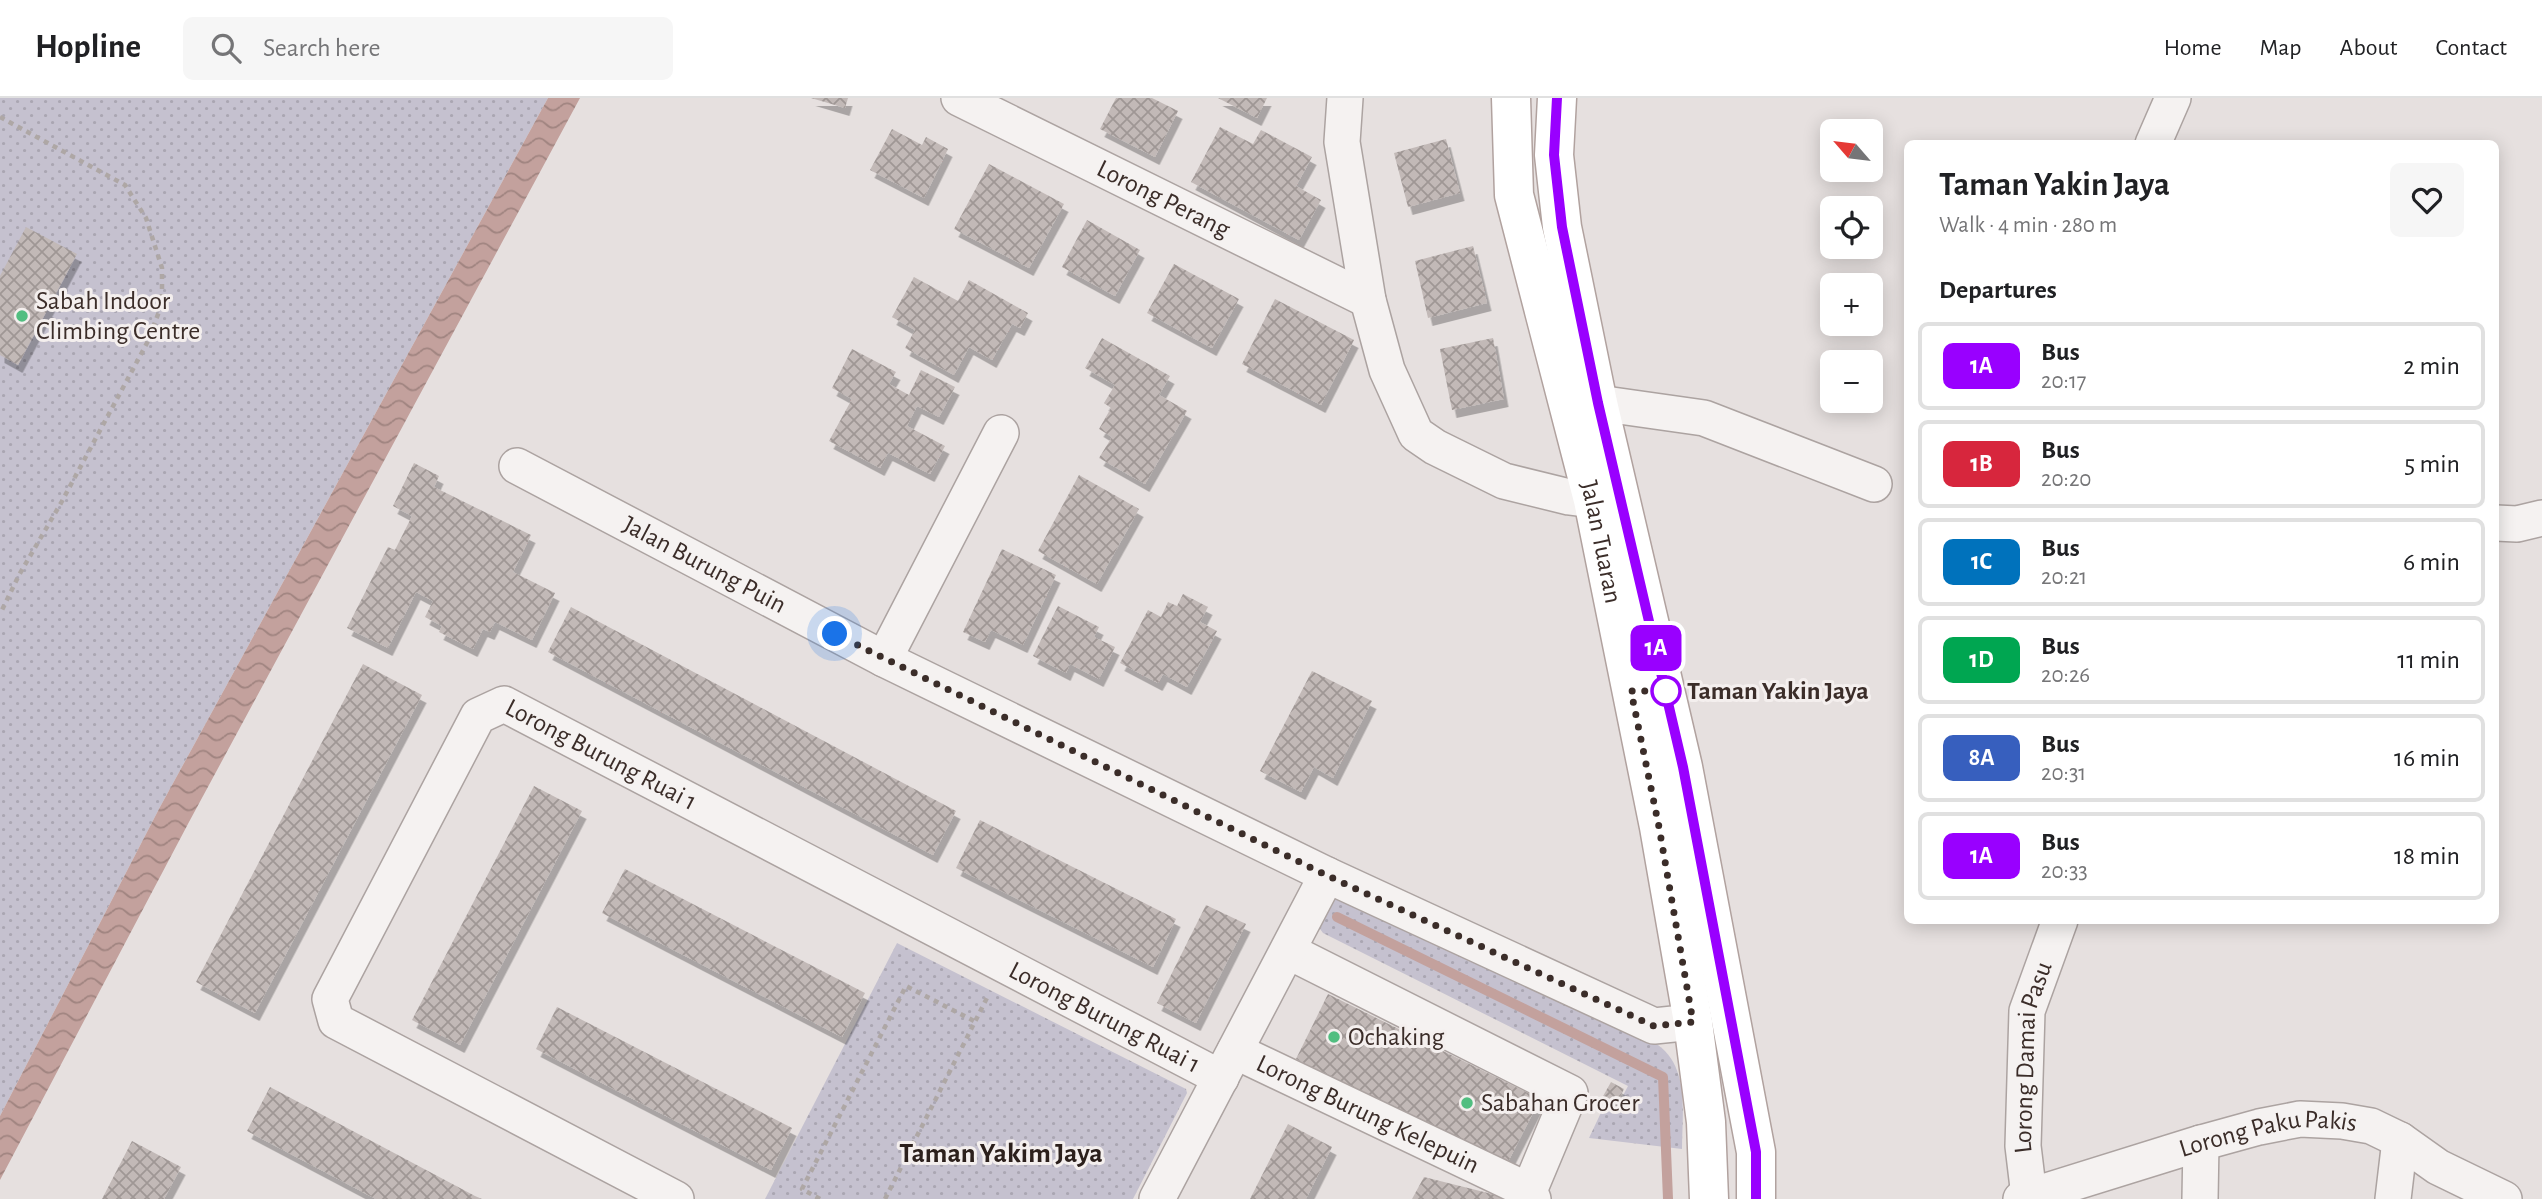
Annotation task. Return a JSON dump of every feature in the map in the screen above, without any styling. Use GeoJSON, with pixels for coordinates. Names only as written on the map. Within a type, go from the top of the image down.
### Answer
{"type":"FeatureCollection","features":[{"type":"Feature","properties":{"kind":"main road","name":"Jalan Tuaran"},"geometry":{"type":"LineString","coordinates":[[1511,98],[1514,195],[1593,500],[1659,827],[1693,1022],[1706,1122],[1709,1199]]}},
{"type":"Feature","properties":{"kind":"main road","name":"Jalan Tuaran"},"geometry":{"type":"LineString","coordinates":[[1557,98],[1554,155],[1562,227],[1598,403],[1683,767],[1754,1141],[1756,1199]]}},
{"type":"Feature","properties":{"kind":"street","name":"Lorong Perang"},"geometry":{"type":"LineString","coordinates":[[959,98],[1368,300]]}},
{"type":"Feature","properties":{"kind":"street"},"geometry":{"type":"LineString","coordinates":[[1345,98],[1342,142],[1368,300],[1387,370],[1416,433],[1435,447],[1504,481],[1569,498],[1593,500]]}},
{"type":"Feature","properties":{"kind":"street"},"geometry":{"type":"LineString","coordinates":[[2155,140],[2173,98]]}},
{"type":"Feature","properties":{"kind":"street"},"geometry":{"type":"LineString","coordinates":[[1598,403],[1704,418],[1874,484]]}},
{"type":"Feature","properties":{"kind":"street"},"geometry":{"type":"LineString","coordinates":[[884,659],[1001,433]]}},
{"type":"Feature","properties":{"kind":"street","name":"Jalan Burung Puin"},"geometry":{"type":"LineString","coordinates":[[517,466],[884,659],[1326,875],[1654,1026],[1693,1022]]}},
{"type":"Feature","properties":{"kind":"street"},"geometry":{"type":"LineString","coordinates":[[2499,523],[2517,524],[2542,518]]}},
{"type":"Feature","properties":{"kind":"street","name":"Lorong Burung Ruai 1"},"geometry":{"type":"LineString","coordinates":[[677,1199],[336,1021],[330,999],[478,716],[504,704],[1228,1065]]}},
{"type":"Feature","properties":{"kind":"street"},"geometry":{"type":"LineString","coordinates":[[1157,1199],[1289,951],[1326,875]]}},
{"type":"Feature","properties":{"kind":"street","name":"Lorong Damai Pasu"},"geometry":{"type":"LineString","coordinates":[[2025,1198],[2023,1146],[2027,1011],[2059,924]]}},
{"type":"Feature","properties":{"kind":"street"},"geometry":{"type":"LineString","coordinates":[[1289,951],[1570,1093],[1531,1195]]}},
{"type":"Feature","properties":{"kind":"street","name":"Lorong Burung Kelepuin"},"geometry":{"type":"LineString","coordinates":[[1228,1065],[1531,1195]]}},
{"type":"Feature","properties":{"kind":"street","name":"Lorong Paku Pakis"},"geometry":{"type":"LineString","coordinates":[[2025,1198],[2073,1191],[2201,1143],[2300,1119],[2342,1121],[2371,1126],[2400,1140],[2438,1167],[2504,1199]]}},
{"type":"Feature","properties":{"kind":"street"},"geometry":{"type":"LineString","coordinates":[[2393,1199],[2400,1140]]}},
{"type":"Feature","properties":{"kind":"street"},"geometry":{"type":"LineString","coordinates":[[2200,1199],[2201,1143]]}},
{"type":"Feature","properties":{"kind":"path"},"geometry":{"type":"LineString","coordinates":[[0,117],[125,185],[146,218],[162,268],[162,304],[146,343],[0,614]]}},
{"type":"Feature","properties":{"kind":"path"},"geometry":{"type":"LineString","coordinates":[[820,1199],[802,1189],[906,986],[976,1022]]}},
{"type":"Feature","properties":{"kind":"path"},"geometry":{"type":"LineString","coordinates":[[885,1199],[993,986]]}},
{"type":"Feature","properties":{"kind":"shaded area"},"geometry":{"type":"Polygon","coordinates":[[[0,98],[548,98],[160,807],[0,1116],[0,98]]]}},
{"type":"Feature","properties":{"kind":"shaded area"},"geometry":{"type":"Polygon","coordinates":[[[1336,898],[1658,1045],[1668,1055],[1680,1079],[1683,1107],[1682,1149],[1589,1138],[1606,1102],[1617,1107],[1628,1086],[1323,933],[1321,925],[1336,898]]]}},
{"type":"Feature","properties":{"kind":"shaded area"},"geometry":{"type":"Polygon","coordinates":[[[897,943],[1186,1089],[1187,1093],[1133,1199],[765,1199],[897,943]]]}},
{"type":"Feature","properties":{"kind":"water"},"geometry":{"type":"Polygon","coordinates":[[[548,98],[580,98],[189,822],[0,1180],[0,1116],[160,807],[548,98]]]}},
{"type":"Feature","properties":{"kind":"building"},"geometry":{"type":"Polygon","coordinates":[[[811,98],[848,98],[845,108],[811,98]]]}},
{"type":"Feature","properties":{"kind":"building"},"geometry":{"type":"Polygon","coordinates":[[[1116,98],[1152,98],[1178,111],[1155,157],[1100,129],[1116,98]]]}},
{"type":"Feature","properties":{"kind":"building"},"geometry":{"type":"Polygon","coordinates":[[[1218,98],[1267,98],[1257,118],[1218,98]]]}},
{"type":"Feature","properties":{"kind":"building"},"geometry":{"type":"Polygon","coordinates":[[[1220,127],[1253,144],[1261,130],[1312,157],[1296,186],[1321,200],[1299,240],[1191,182],[1220,127]]]}},
{"type":"Feature","properties":{"kind":"building"},"geometry":{"type":"Polygon","coordinates":[[[892,129],[922,145],[926,137],[948,149],[924,198],[870,170],[892,129]]]}},
{"type":"Feature","properties":{"kind":"building"},"geometry":{"type":"Polygon","coordinates":[[[1446,139],[1460,193],[1408,207],[1394,153],[1446,139]]]}},
{"type":"Feature","properties":{"kind":"building"},"geometry":{"type":"Polygon","coordinates":[[[989,164],[1064,204],[1029,268],[954,229],[989,164]]]}},
{"type":"Feature","properties":{"kind":"building"},"geometry":{"type":"Polygon","coordinates":[[[1087,220],[1140,250],[1115,296],[1062,267],[1087,220]]]}},
{"type":"Feature","properties":{"kind":"building","name":"Sabah Indoor Climbing Centre"},"geometry":{"type":"Polygon","coordinates":[[[26,227],[77,254],[18,365],[0,355],[0,276],[26,227]]]}},
{"type":"Feature","properties":{"kind":"building"},"geometry":{"type":"Polygon","coordinates":[[[1473,246],[1487,303],[1428,318],[1415,261],[1473,246]]]}},
{"type":"Feature","properties":{"kind":"building"},"geometry":{"type":"Polygon","coordinates":[[[1174,264],[1239,299],[1212,348],[1147,313],[1174,264]]]}},
{"type":"Feature","properties":{"kind":"building"},"geometry":{"type":"Polygon","coordinates":[[[914,277],[958,301],[969,280],[1028,313],[1020,328],[1012,324],[992,360],[969,347],[954,375],[905,348],[915,330],[892,317],[914,277]]]}},
{"type":"Feature","properties":{"kind":"building"},"geometry":{"type":"Polygon","coordinates":[[[1275,299],[1354,340],[1321,405],[1242,364],[1275,299]]]}},
{"type":"Feature","properties":{"kind":"building"},"geometry":{"type":"Polygon","coordinates":[[[1102,338],[1170,376],[1159,395],[1187,411],[1145,484],[1099,458],[1112,437],[1099,429],[1111,408],[1104,403],[1115,385],[1085,368],[1102,338]]]}},
{"type":"Feature","properties":{"kind":"building"},"geometry":{"type":"Polygon","coordinates":[[[1493,338],[1504,399],[1452,410],[1440,349],[1493,338]]]}},
{"type":"Feature","properties":{"kind":"building"},"geometry":{"type":"Polygon","coordinates":[[[852,349],[896,372],[889,384],[909,395],[921,370],[955,387],[939,417],[917,406],[907,426],[945,446],[930,474],[888,453],[880,468],[829,441],[852,399],[832,388],[852,349]]]}},
{"type":"Feature","properties":{"kind":"building"},"geometry":{"type":"Polygon","coordinates":[[[414,463],[439,476],[434,487],[531,535],[513,572],[555,593],[532,640],[495,622],[490,632],[483,629],[473,649],[439,632],[442,626],[425,617],[433,601],[416,592],[388,648],[347,628],[388,547],[395,550],[412,516],[393,506],[414,463]]]}},
{"type":"Feature","properties":{"kind":"building"},"geometry":{"type":"Polygon","coordinates":[[[1079,475],[1139,509],[1097,584],[1038,551],[1079,475]]]}},
{"type":"Feature","properties":{"kind":"building"},"geometry":{"type":"Polygon","coordinates":[[[1002,549],[1056,575],[1023,645],[991,630],[985,642],[963,632],[1002,549]]]}},
{"type":"Feature","properties":{"kind":"building"},"geometry":{"type":"Polygon","coordinates":[[[1183,594],[1208,607],[1200,622],[1217,631],[1187,687],[1163,674],[1158,683],[1120,663],[1148,610],[1161,617],[1168,602],[1177,606],[1183,594]]]}},
{"type":"Feature","properties":{"kind":"building"},"geometry":{"type":"Polygon","coordinates":[[[1058,606],[1099,627],[1094,637],[1115,647],[1099,679],[1070,664],[1066,673],[1033,656],[1058,606]]]}},
{"type":"Feature","properties":{"kind":"building"},"geometry":{"type":"Polygon","coordinates":[[[571,607],[956,811],[933,855],[548,652],[571,607]]]}},
{"type":"Feature","properties":{"kind":"building"},"geometry":{"type":"Polygon","coordinates":[[[363,664],[422,695],[255,1013],[196,982],[363,664]]]}},
{"type":"Feature","properties":{"kind":"building"},"geometry":{"type":"Polygon","coordinates":[[[1312,671],[1372,701],[1333,778],[1314,767],[1301,792],[1260,771],[1312,671]]]}},
{"type":"Feature","properties":{"kind":"building"},"geometry":{"type":"Polygon","coordinates":[[[534,786],[582,811],[460,1045],[412,1020],[534,786]]]}},
{"type":"Feature","properties":{"kind":"building"},"geometry":{"type":"Polygon","coordinates":[[[980,820],[1176,919],[1153,967],[956,868],[980,820]]]}},
{"type":"Feature","properties":{"kind":"building"},"geometry":{"type":"Polygon","coordinates":[[[625,869],[865,993],[842,1037],[602,913],[625,869]]]}},
{"type":"Feature","properties":{"kind":"building"},"geometry":{"type":"Polygon","coordinates":[[[1206,905],[1246,924],[1196,1023],[1157,1003],[1206,905]]]}},
{"type":"Feature","properties":{"kind":"building"},"geometry":{"type":"Polygon","coordinates":[[[1328,994],[1540,1099],[1507,1164],[1296,1059],[1328,994]]]}},
{"type":"Feature","properties":{"kind":"building"},"geometry":{"type":"Polygon","coordinates":[[[557,1007],[792,1128],[771,1170],[536,1049],[557,1007]]]}},
{"type":"Feature","properties":{"kind":"building"},"geometry":{"type":"Polygon","coordinates":[[[1611,1082],[1624,1089],[1616,1105],[1602,1098],[1611,1082]]]}},
{"type":"Feature","properties":{"kind":"building"},"geometry":{"type":"Polygon","coordinates":[[[270,1087],[482,1199],[376,1199],[247,1131],[270,1087]]]}},
{"type":"Feature","properties":{"kind":"building"},"geometry":{"type":"Polygon","coordinates":[[[1288,1124],[1332,1147],[1306,1199],[1250,1199],[1288,1124]]]}},
{"type":"Feature","properties":{"kind":"building"},"geometry":{"type":"Polygon","coordinates":[[[132,1141],[181,1167],[164,1199],[102,1199],[132,1141]]]}},
{"type":"Feature","properties":{"kind":"building"},"geometry":{"type":"Polygon","coordinates":[[[1424,1177],[1508,1198],[1508,1199],[1412,1199],[1424,1177]]]}},
{"type":"Feature","properties":{"kind":"waterway"},"geometry":{"type":"LineString","coordinates":[[1337,917],[1663,1077],[1668,1199]]}},
{"type":"Feature","properties":{"kind":"bus line","name":"1A"},"geometry":{"type":"LineString","coordinates":[[1557,98],[1554,155],[1562,227],[1598,403],[1683,767],[1756,1152],[1756,1199]]}},
{"type":"Feature","properties":{"kind":"place","name":"Sabah Indoor Climbing Centre"},"geometry":{"type":"Point","coordinates":[22,316]}},
{"type":"Feature","properties":{"kind":"place","name":"Taman Yakin Jaya"},"geometry":{"type":"Point","coordinates":[1666,691]}},
{"type":"Feature","properties":{"kind":"place","name":"Ochaking"},"geometry":{"type":"Point","coordinates":[1334,1037]}},
{"type":"Feature","properties":{"kind":"place","name":"Sabahan Grocer"},"geometry":{"type":"Point","coordinates":[1467,1103]}},
{"type":"Feature","properties":{"kind":"district","name":"Taman Yakim Jaya"},"geometry":{"type":"Point","coordinates":[1001,1154]}},
{"type":"Feature","properties":{"kind":"route"},"geometry":{"type":"LineString","coordinates":[[835,634],[1326,875],[1654,1026],[1693,1022],[1659,827],[1631,691],[1666,691]]}}]}
